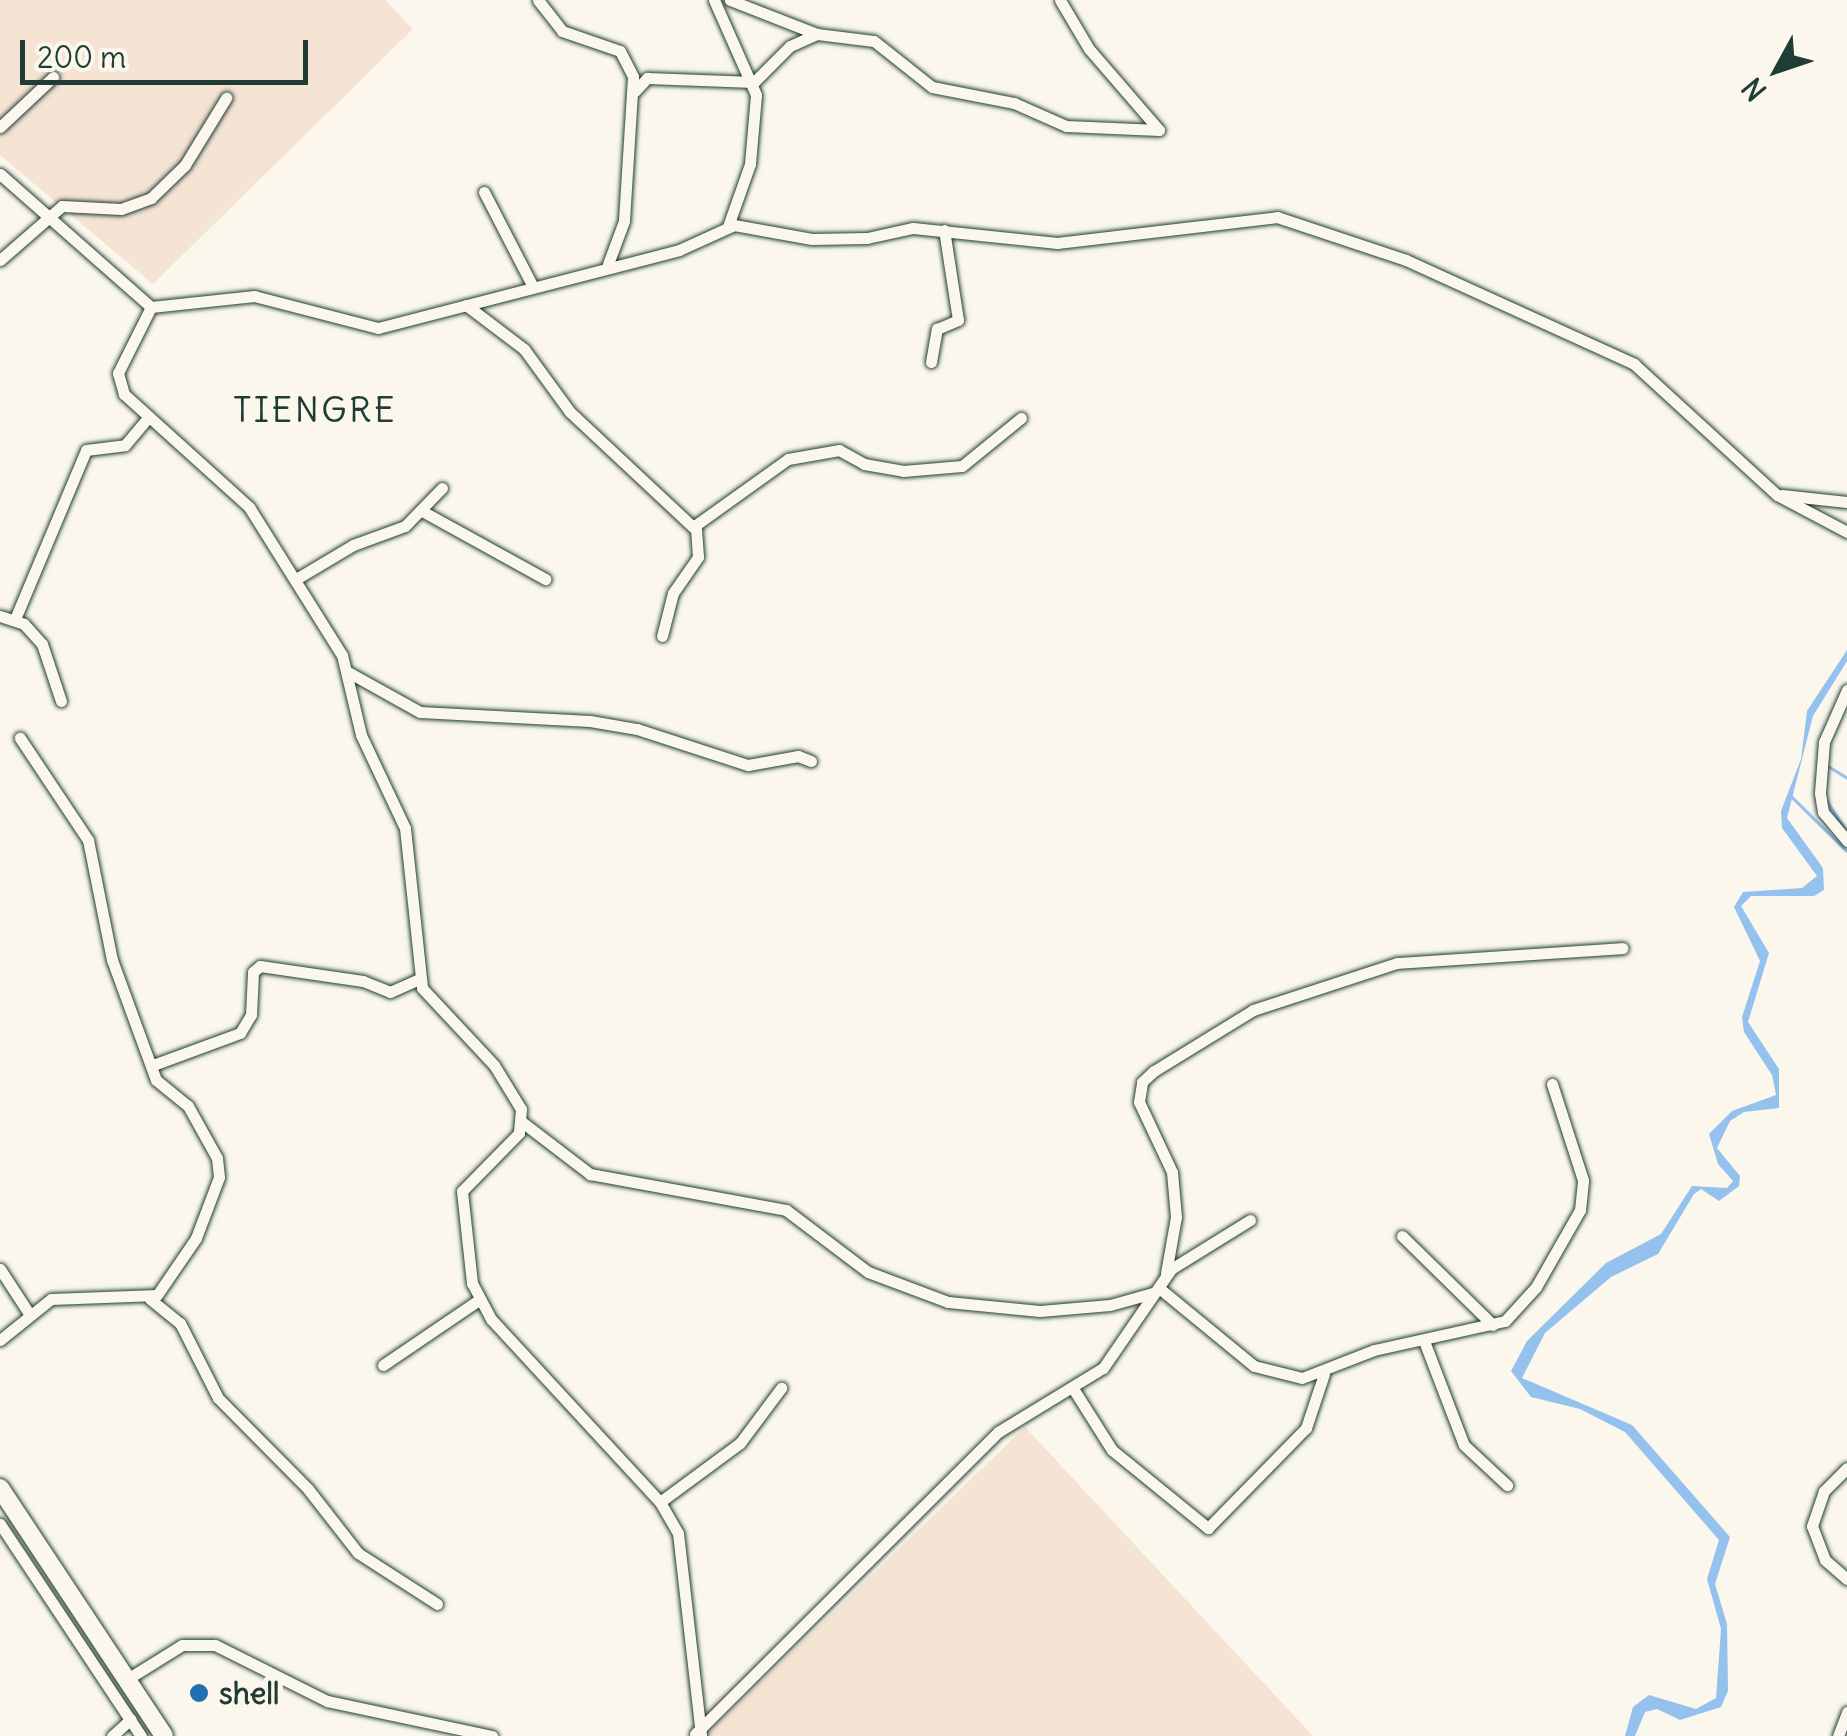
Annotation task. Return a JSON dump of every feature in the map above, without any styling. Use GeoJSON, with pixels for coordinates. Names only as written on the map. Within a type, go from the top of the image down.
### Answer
{"type":"FeatureCollection","features":[{"type":"Feature","properties":{"kind":"highway"},"geometry":{"type":"LineString","coordinates":[[0,1488],[164,1736]]}},
{"type":"Feature","properties":{"kind":"street"},"geometry":{"type":"LineString","coordinates":[[538,0],[562,30],[620,51],[635,91],[623,159],[624,221],[608,264]]}},
{"type":"Feature","properties":{"kind":"street"},"geometry":{"type":"LineString","coordinates":[[714,0],[754,82],[750,164],[728,226]]}},
{"type":"Feature","properties":{"kind":"street"},"geometry":{"type":"LineString","coordinates":[[730,0],[818,34],[874,41],[926,84],[1014,103],[1066,126],[1159,130],[1089,49],[1060,0]]}},
{"type":"Feature","properties":{"kind":"street"},"geometry":{"type":"LineString","coordinates":[[635,91],[648,78],[754,82],[790,46],[818,34]]}},
{"type":"Feature","properties":{"kind":"street"},"geometry":{"type":"LineString","coordinates":[[0,126],[53,77]]}},
{"type":"Feature","properties":{"kind":"street"},"geometry":{"type":"LineString","coordinates":[[0,260],[49,213],[74,204],[121,209],[151,198],[185,165],[226,98]]}},
{"type":"Feature","properties":{"kind":"street"},"geometry":{"type":"LineString","coordinates":[[0,174],[49,213],[151,307]]}},
{"type":"Feature","properties":{"kind":"street"},"geometry":{"type":"LineString","coordinates":[[484,192],[532,285]]}},
{"type":"Feature","properties":{"kind":"street"},"geometry":{"type":"LineString","coordinates":[[151,307],[219,295],[254,296],[378,328],[608,264],[680,250],[728,226],[812,240],[944,230],[1056,242],[1258,216],[1313,226],[1406,260],[1634,364],[1777,494],[1847,532]]}},
{"type":"Feature","properties":{"kind":"street"},"geometry":{"type":"LineString","coordinates":[[931,362],[937,330],[958,320],[944,230]]}},
{"type":"Feature","properties":{"kind":"street"},"geometry":{"type":"LineString","coordinates":[[466,305],[524,349],[570,412],[696,527],[698,557],[673,593],[662,636]]}},
{"type":"Feature","properties":{"kind":"street"},"geometry":{"type":"LineString","coordinates":[[151,307],[118,373],[124,394],[250,508],[296,578],[348,672],[361,735],[405,828],[419,979],[434,1006],[509,1084],[522,1122],[590,1174],[786,1210],[868,1272],[948,1302],[1040,1311],[1110,1305],[1156,1290]]}},
{"type":"Feature","properties":{"kind":"street"},"geometry":{"type":"LineString","coordinates":[[696,527],[788,459],[839,450],[864,464],[904,472],[962,466],[1020,418]]}},
{"type":"Feature","properties":{"kind":"street"},"geometry":{"type":"LineString","coordinates":[[15,620],[86,450],[125,445],[148,419]]}},
{"type":"Feature","properties":{"kind":"street"},"geometry":{"type":"LineString","coordinates":[[296,578],[353,545],[405,526],[442,488]]}},
{"type":"Feature","properties":{"kind":"street"},"geometry":{"type":"LineString","coordinates":[[1777,494],[1847,502]]}},
{"type":"Feature","properties":{"kind":"street"},"geometry":{"type":"LineString","coordinates":[[422,511],[545,579]]}},
{"type":"Feature","properties":{"kind":"street"},"geometry":{"type":"LineString","coordinates":[[0,616],[15,620],[42,644],[61,700]]}},
{"type":"Feature","properties":{"kind":"street"},"geometry":{"type":"LineString","coordinates":[[348,672],[420,712],[590,722],[748,766],[798,756],[811,761]]}},
{"type":"Feature","properties":{"kind":"street"},"geometry":{"type":"LineString","coordinates":[[1847,690],[1824,742],[1820,793],[1823,812],[1847,841]]}},
{"type":"Feature","properties":{"kind":"street"},"geometry":{"type":"LineString","coordinates":[[0,1340],[28,1312],[51,1299],[150,1300],[166,1288],[196,1238],[219,1177],[196,1120],[159,1086],[112,960],[88,840],[20,738]]}},
{"type":"Feature","properties":{"kind":"street"},"geometry":{"type":"LineString","coordinates":[[1166,1275],[1176,1218],[1174,1186],[1138,1102],[1142,1082],[1154,1071],[1253,1010],[1397,963],[1623,948]]}},
{"type":"Feature","properties":{"kind":"street"},"geometry":{"type":"LineString","coordinates":[[153,1065],[240,1033],[251,1015],[252,972],[260,966],[363,981],[390,992],[419,979]]}},
{"type":"Feature","properties":{"kind":"street"},"geometry":{"type":"LineString","coordinates":[[1156,1290],[1254,1366],[1302,1378],[1324,1374],[1374,1350],[1493,1325],[1520,1308],[1580,1210],[1583,1180],[1552,1084]]}},
{"type":"Feature","properties":{"kind":"street"},"geometry":{"type":"LineString","coordinates":[[522,1122],[511,1143],[462,1191],[478,1301],[660,1502],[684,1557],[698,1734]]}},
{"type":"Feature","properties":{"kind":"street"},"geometry":{"type":"LineString","coordinates":[[698,1734],[998,1432],[1074,1390],[1120,1349],[1166,1275],[1250,1220]]}},
{"type":"Feature","properties":{"kind":"street"},"geometry":{"type":"LineString","coordinates":[[1402,1236],[1493,1325]]}},
{"type":"Feature","properties":{"kind":"street"},"geometry":{"type":"LineString","coordinates":[[0,1268],[28,1312]]}},
{"type":"Feature","properties":{"kind":"street"},"geometry":{"type":"LineString","coordinates":[[150,1300],[180,1324],[218,1398],[308,1489],[358,1553],[437,1604]]}},
{"type":"Feature","properties":{"kind":"street"},"geometry":{"type":"LineString","coordinates":[[384,1365],[478,1301]]}},
{"type":"Feature","properties":{"kind":"street"},"geometry":{"type":"LineString","coordinates":[[1424,1341],[1464,1445],[1507,1486]]}},
{"type":"Feature","properties":{"kind":"street"},"geometry":{"type":"LineString","coordinates":[[1074,1390],[1112,1450],[1208,1528],[1306,1428],[1324,1374]]}},
{"type":"Feature","properties":{"kind":"street"},"geometry":{"type":"LineString","coordinates":[[660,1502],[740,1443],[781,1388]]}},
{"type":"Feature","properties":{"kind":"street"},"geometry":{"type":"LineString","coordinates":[[1847,1468],[1824,1490],[1812,1526],[1825,1560],[1847,1579]]}},
{"type":"Feature","properties":{"kind":"street"},"geometry":{"type":"LineString","coordinates":[[0,1524],[141,1736]]}},
{"type":"Feature","properties":{"kind":"street"},"geometry":{"type":"LineString","coordinates":[[129,1678],[182,1645],[215,1645],[326,1701],[492,1736]]}},
{"type":"Feature","properties":{"kind":"street"},"geometry":{"type":"LineString","coordinates":[[1838,1736],[1847,1712]]}},
{"type":"Feature","properties":{"kind":"street"},"geometry":{"type":"LineString","coordinates":[[112,1736],[131,1718]]}},
{"type":"Feature","properties":{"kind":"shaded area"},"geometry":{"type":"Polygon","coordinates":[[[0,0],[385,0],[413,29],[153,284],[0,155],[0,0]]]}},
{"type":"Feature","properties":{"kind":"shaded area"},"geometry":{"type":"Polygon","coordinates":[[[1025,1427],[1313,1736],[707,1734],[1025,1427]]]}},
{"type":"Feature","properties":{"kind":"water"},"geometry":{"type":"Polygon","coordinates":[[[1847,650],[1847,661],[1813,716],[1787,818],[1823,868],[1824,890],[1814,896],[1751,896],[1741,906],[1769,953],[1748,1022],[1779,1069],[1779,1108],[1744,1112],[1730,1121],[1717,1148],[1740,1176],[1739,1186],[1719,1201],[1701,1189],[1694,1194],[1658,1254],[1611,1277],[1545,1333],[1522,1378],[1632,1425],[1730,1537],[1715,1584],[1727,1624],[1728,1691],[1721,1707],[1680,1720],[1657,1709],[1645,1712],[1635,1736],[1625,1736],[1633,1707],[1649,1695],[1696,1709],[1716,1698],[1721,1629],[1707,1579],[1719,1540],[1625,1432],[1580,1409],[1531,1397],[1511,1371],[1527,1341],[1606,1263],[1661,1234],[1692,1186],[1727,1188],[1733,1181],[1718,1164],[1709,1134],[1732,1111],[1776,1095],[1772,1075],[1744,1032],[1742,1017],[1760,961],[1734,907],[1743,892],[1802,888],[1817,876],[1782,828],[1781,811],[1801,759],[1807,711],[1847,650]]]}},
{"type":"Feature","properties":{"kind":"waterway"},"geometry":{"type":"LineString","coordinates":[[1825,764],[1847,778]]}},
{"type":"Feature","properties":{"kind":"waterway"},"geometry":{"type":"LineString","coordinates":[[1791,796],[1847,851]]}},
{"type":"Feature","properties":{"kind":"waterway"},"geometry":{"type":"LineString","coordinates":[[1827,801],[1847,832]]}},
{"type":"Feature","properties":{"kind":"place","name":"shell"},"geometry":{"type":"Point","coordinates":[199,1693]}},
{"type":"Feature","properties":{"kind":"district","name":"TIENGRE"},"geometry":{"type":"Point","coordinates":[315,409]}}]}
